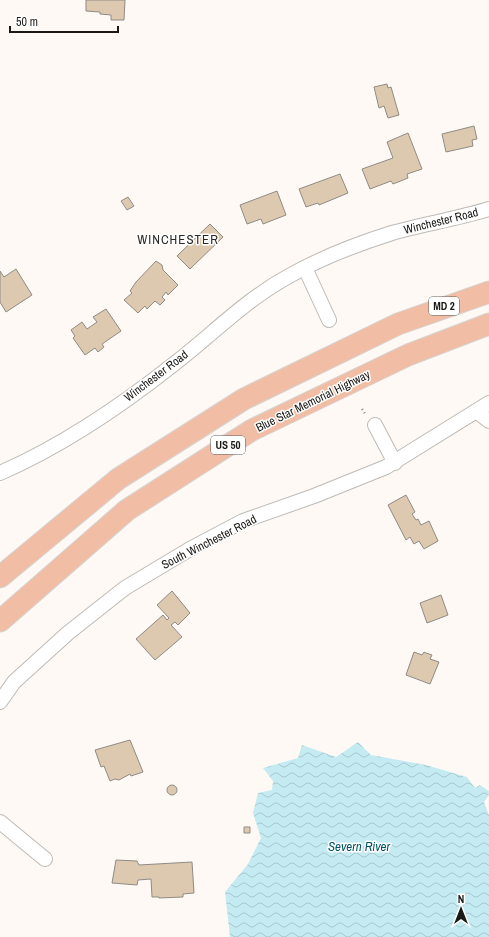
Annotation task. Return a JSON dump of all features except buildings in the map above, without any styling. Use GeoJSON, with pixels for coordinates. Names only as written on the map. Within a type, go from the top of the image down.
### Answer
{"type":"FeatureCollection","features":[{"type":"Feature","properties":{"kind":"highway","name":"MD 2"},"geometry":{"type":"LineString","coordinates":[[398,324],[489,287]]}},
{"type":"Feature","properties":{"kind":"highway","name":"US 50"},"geometry":{"type":"LineString","coordinates":[[0,577],[118,479],[244,399],[398,324],[489,292]]}},
{"type":"Feature","properties":{"kind":"highway","name":"Blue Star Memorial Highway"},"geometry":{"type":"LineString","coordinates":[[0,621],[127,510],[252,430],[408,355],[489,324]]}},
{"type":"Feature","properties":{"kind":"street","name":"Winchester Road"},"geometry":{"type":"LineString","coordinates":[[0,472],[24,462],[104,416],[175,364],[244,304],[289,275],[342,250],[392,234],[489,209]]}},
{"type":"Feature","properties":{"kind":"street"},"geometry":{"type":"LineString","coordinates":[[304,268],[329,320]]}},
{"type":"Feature","properties":{"kind":"street","name":"South Winchester Road"},"geometry":{"type":"LineString","coordinates":[[0,702],[14,682],[58,642],[125,588],[190,549],[243,521],[314,496],[395,463],[489,403]]}},
{"type":"Feature","properties":{"kind":"street"},"geometry":{"type":"LineString","coordinates":[[476,411],[489,420]]}},
{"type":"Feature","properties":{"kind":"street"},"geometry":{"type":"LineString","coordinates":[[375,425],[395,463]]}},
{"type":"Feature","properties":{"kind":"street"},"geometry":{"type":"LineString","coordinates":[[0,822],[45,859]]}},
{"type":"Feature","properties":{"kind":"water","name":"Severn River"},"geometry":{"type":"Polygon","coordinates":[[[358,742],[371,755],[426,765],[467,777],[475,788],[480,785],[489,791],[489,795],[484,802],[489,815],[489,937],[230,937],[225,892],[248,864],[261,838],[253,813],[258,793],[272,790],[273,781],[263,768],[298,758],[302,745],[336,757],[358,742]]]}},
{"type":"Feature","properties":{"kind":"district","name":"WINCHESTER"},"geometry":{"type":"Point","coordinates":[178,239]}}]}
